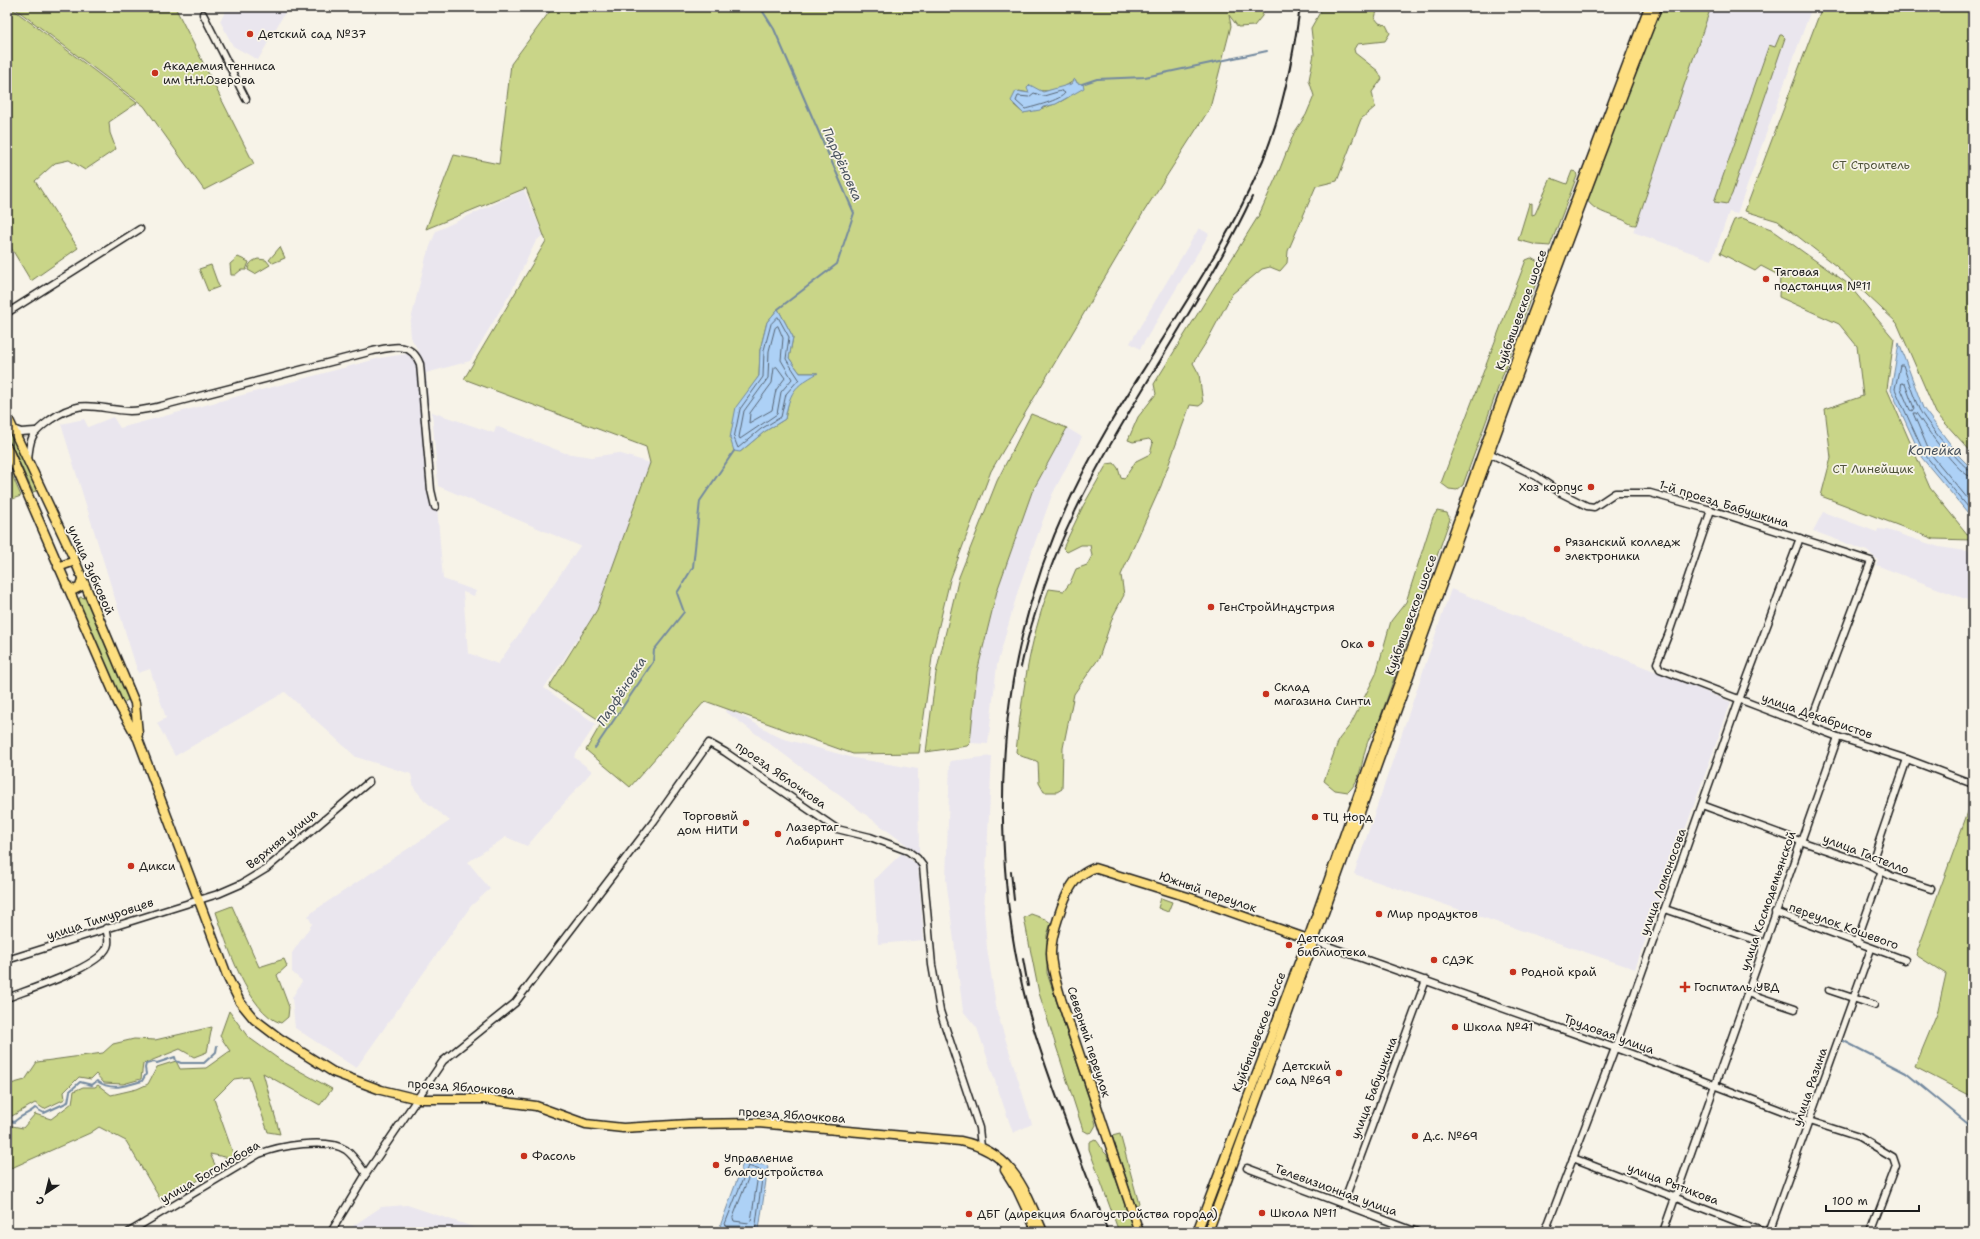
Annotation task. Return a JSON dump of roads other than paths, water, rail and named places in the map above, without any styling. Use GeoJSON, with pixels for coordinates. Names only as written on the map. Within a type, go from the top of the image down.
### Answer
{"type":"FeatureCollection","features":[{"type":"Feature","properties":{"kind":"main road","name":"Куйбышевское шоссе"},"geometry":{"type":"LineString","coordinates":[[1208,1232],[1311,940],[1378,739],[1432,594],[1531,318],[1649,7]]}},
{"type":"Feature","properties":{"kind":"main road","name":"Куйбышевское шоссе"},"geometry":{"type":"LineString","coordinates":[[1197,1232],[1311,940],[1559,261],[1657,7]]}},
{"type":"Feature","properties":{"kind":"main road","name":"улица Зубковой"},"geometry":{"type":"LineString","coordinates":[[7,416],[75,561],[135,703],[138,739]]}},
{"type":"Feature","properties":{"kind":"main road","name":"улица Зубковой"},"geometry":{"type":"LineString","coordinates":[[7,447],[58,568],[75,602],[119,705],[138,739],[200,899]]}},
{"type":"Feature","properties":{"kind":"main road"},"geometry":{"type":"LineString","coordinates":[[28,494],[34,501],[39,499],[42,491]]}},
{"type":"Feature","properties":{"kind":"main road"},"geometry":{"type":"LineString","coordinates":[[58,568],[75,561]]}},
{"type":"Feature","properties":{"kind":"main road"},"geometry":{"type":"LineString","coordinates":[[66,586],[74,590],[80,587],[82,579]]}},
{"type":"Feature","properties":{"kind":"main road"},"geometry":{"type":"LineString","coordinates":[[75,602],[76,596],[82,592],[89,594]]}},
{"type":"Feature","properties":{"kind":"main road"},"geometry":{"type":"LineString","coordinates":[[119,705],[126,710],[132,709],[135,703]]}},
{"type":"Feature","properties":{"kind":"main road","name":"Южный переулок"},"geometry":{"type":"LineString","coordinates":[[1094,868],[1124,876],[1311,940]]}},
{"type":"Feature","properties":{"kind":"main road","name":"Северный переулок"},"geometry":{"type":"LineString","coordinates":[[1094,868],[1083,873],[1075,881],[1058,920],[1054,932],[1051,953],[1054,972],[1063,1006],[1139,1232]]}},
{"type":"Feature","properties":{"kind":"main road","name":"проезд Яблочкова"},"geometry":{"type":"LineString","coordinates":[[200,899],[228,978],[240,1002],[254,1020],[278,1038],[333,1072],[381,1090],[418,1098],[483,1099],[536,1106],[586,1124],[623,1128],[689,1124],[758,1123],[960,1141],[981,1147],[996,1155],[1013,1171],[1025,1191],[1043,1232]]}},
{"type":"Feature","properties":{"kind":"main road","name":"проезд Яблочкова"},"geometry":{"type":"LineString","coordinates":[[981,1147],[1009,1174],[1037,1232]]}},
{"type":"Feature","properties":{"kind":"main road","name":"Куйбышевское шоссе"},"geometry":{"type":"LineString","coordinates":[[1213,1232],[1230,1172]]}},
{"type":"Feature","properties":{"kind":"street"},"geometry":{"type":"LineString","coordinates":[[202,14],[246,99]]}},
{"type":"Feature","properties":{"kind":"street"},"geometry":{"type":"LineString","coordinates":[[7,313],[140,229]]}},
{"type":"Feature","properties":{"kind":"street"},"geometry":{"type":"LineString","coordinates":[[13,429],[27,433],[36,431],[59,414],[77,407],[103,406],[132,411],[157,407],[198,395],[400,346],[412,352],[417,357],[420,364],[431,490],[435,507]]}},
{"type":"Feature","properties":{"kind":"street"},"geometry":{"type":"LineString","coordinates":[[28,460],[29,445],[36,431]]}},
{"type":"Feature","properties":{"kind":"street","name":"1-й проезд Бабушкина"},"geometry":{"type":"LineString","coordinates":[[1489,454],[1536,476],[1561,493],[1587,506],[1594,506],[1615,493],[1650,493],[1711,510],[1871,561],[1809,726]]}},
{"type":"Feature","properties":{"kind":"street","name":"улица Декабристов"},"geometry":{"type":"LineString","coordinates":[[1711,510],[1669,633],[1657,663],[1660,669],[1838,737],[1907,759],[1973,784]]}},
{"type":"Feature","properties":{"kind":"street","name":"улица Ломоносова"},"geometry":{"type":"LineString","coordinates":[[1545,1232],[1615,1048],[1739,700],[1800,538]]}},
{"type":"Feature","properties":{"kind":"street","name":"улица Космодемьянской"},"geometry":{"type":"LineString","coordinates":[[1663,1232],[1838,737]]}},
{"type":"Feature","properties":{"kind":"street","name":"проезд Яблочкова"},"geometry":{"type":"LineString","coordinates":[[418,1098],[443,1061],[515,1003],[654,821],[709,743],[725,752],[837,829],[884,842],[908,851],[917,858],[923,866],[932,965],[940,1011],[980,1128],[981,1147]]}},
{"type":"Feature","properties":{"kind":"street"},"geometry":{"type":"LineString","coordinates":[[1871,865],[1907,759]]}},
{"type":"Feature","properties":{"kind":"street","name":"Верхняя улица"},"geometry":{"type":"LineString","coordinates":[[200,899],[230,889],[266,869],[369,782]]}},
{"type":"Feature","properties":{"kind":"street","name":"улица Гастелло"},"geometry":{"type":"LineString","coordinates":[[1702,805],[1871,865],[1891,876],[1932,889]]}},
{"type":"Feature","properties":{"kind":"street"},"geometry":{"type":"LineString","coordinates":[[1856,943],[1882,870]]}},
{"type":"Feature","properties":{"kind":"street","name":"улица Тимуровцев"},"geometry":{"type":"LineString","coordinates":[[7,960],[200,899]]}},
{"type":"Feature","properties":{"kind":"street"},"geometry":{"type":"LineString","coordinates":[[1665,908],[1764,943]]}},
{"type":"Feature","properties":{"kind":"street","name":"переулок Кошевого"},"geometry":{"type":"LineString","coordinates":[[1775,912],[1905,960]]}},
{"type":"Feature","properties":{"kind":"street"},"geometry":{"type":"LineString","coordinates":[[7,998],[73,972],[95,961],[101,956],[108,944],[106,928]]}},
{"type":"Feature","properties":{"kind":"street","name":"Трудовая улица"},"geometry":{"type":"LineString","coordinates":[[1311,940],[1615,1048],[1810,1121],[1860,1137],[1892,1157],[1896,1166],[1871,1232]]}},
{"type":"Feature","properties":{"kind":"street","name":"улица Разина"},"geometry":{"type":"LineString","coordinates":[[1770,1232],[1852,997],[1871,948]]}},
{"type":"Feature","properties":{"kind":"street","name":"улица Бабушкина"},"geometry":{"type":"LineString","coordinates":[[1343,1204],[1426,980]]}},
{"type":"Feature","properties":{"kind":"street"},"geometry":{"type":"LineString","coordinates":[[1829,990],[1874,1005]]}},
{"type":"Feature","properties":{"kind":"street"},"geometry":{"type":"LineString","coordinates":[[1747,993],[1795,1009]]}},
{"type":"Feature","properties":{"kind":"street"},"geometry":{"type":"LineString","coordinates":[[332,1232],[366,1174],[418,1098]]}},
{"type":"Feature","properties":{"kind":"street","name":"улица Боголюбова"},"geometry":{"type":"LineString","coordinates":[[129,1232],[259,1154],[272,1148],[285,1146],[335,1145],[346,1150],[356,1160],[366,1174]]}},
{"type":"Feature","properties":{"kind":"street","name":"улица Рытикова"},"geometry":{"type":"LineString","coordinates":[[1573,1158],[1676,1196],[1764,1232]]}},
{"type":"Feature","properties":{"kind":"street","name":"Телевизионная улица"},"geometry":{"type":"LineString","coordinates":[[1247,1168],[1417,1232]]}},
{"type":"Feature","properties":{"kind":"water"},"geometry":{"type":"Polygon","coordinates":[[[1075,79],[1077,83],[1083,84],[1084,88],[1056,104],[1043,107],[1040,110],[1023,113],[1011,101],[1016,91],[1029,93],[1027,88],[1030,85],[1043,92],[1071,84],[1075,79]]]}},
{"type":"Feature","properties":{"kind":"water"},"geometry":{"type":"Polygon","coordinates":[[[778,309],[793,337],[789,358],[800,373],[818,373],[803,382],[794,391],[789,402],[785,419],[764,432],[740,452],[734,451],[730,438],[736,407],[759,376],[760,350],[767,322],[778,309]]]}},
{"type":"Feature","properties":{"kind":"water","name":"Копейка"},"geometry":{"type":"Polygon","coordinates":[[[1899,343],[1923,408],[1960,457],[1973,470],[1973,519],[1922,458],[1891,390],[1899,343]]]}},
{"type":"Feature","properties":{"kind":"water"},"geometry":{"type":"Polygon","coordinates":[[[744,1161],[768,1166],[759,1230],[719,1229],[744,1161]]]}},
{"type":"Feature","properties":{"kind":"waterway","name":"Парфёновка"},"geometry":{"type":"LineString","coordinates":[[760,7],[774,29],[854,213],[837,264],[778,309]]}},
{"type":"Feature","properties":{"kind":"waterway"},"geometry":{"type":"LineString","coordinates":[[1082,84],[1097,79],[1145,77],[1267,51]]}},
{"type":"Feature","properties":{"kind":"waterway","name":"Парфёновка"},"geometry":{"type":"LineString","coordinates":[[595,748],[653,662],[654,650],[684,612],[677,593],[693,567],[700,501],[734,451]]}},
{"type":"Feature","properties":{"kind":"waterway"},"geometry":{"type":"LineString","coordinates":[[1840,1039],[1906,1073],[1973,1128]]}},
{"type":"Feature","properties":{"kind":"waterway"},"geometry":{"type":"LineString","coordinates":[[7,1120],[14,1122],[35,1108],[44,1113],[68,1102],[70,1091],[80,1082],[92,1085],[97,1081],[108,1086],[119,1087],[142,1081],[146,1074],[146,1064],[154,1062],[157,1063],[175,1057],[176,1061],[181,1063],[204,1063],[216,1052],[217,1046]]}},
{"type":"Feature","properties":{"kind":"railway"},"geometry":{"type":"LineString","coordinates":[[1108,1232],[1036,1037],[1018,965],[1010,918],[1005,870],[1003,821],[1007,724],[1014,677],[1023,632],[1038,579],[1069,501],[1108,427],[1210,263],[1247,195],[1263,160],[1282,104],[1294,46],[1300,7]]}},
{"type":"Feature","properties":{"kind":"railway"},"geometry":{"type":"LineString","coordinates":[[1021,667],[1034,618],[1055,556],[1079,502],[1136,400],[1197,300],[1226,249],[1252,197]]}},
{"type":"Feature","properties":{"kind":"railway"},"geometry":{"type":"LineString","coordinates":[[1011,872],[1014,900]]}},
{"type":"Feature","properties":{"kind":"railway"},"geometry":{"type":"LineString","coordinates":[[1023,959],[1028,986]]}},
{"type":"Feature","properties":{"kind":"place","name":"Детский сад №37"},"geometry":{"type":"Point","coordinates":[250,34]}},
{"type":"Feature","properties":{"kind":"place","name":"Академия тенниса им Н.Н.Озерова"},"geometry":{"type":"Point","coordinates":[155,73]}},
{"type":"Feature","properties":{"kind":"place","name":"Тяговая подстанция №11"},"geometry":{"type":"Point","coordinates":[1766,279]}},
{"type":"Feature","properties":{"kind":"place","name":"Хоз корпус"},"geometry":{"type":"Point","coordinates":[1591,487]}},
{"type":"Feature","properties":{"kind":"place","name":"Рязанский колледж электроники"},"geometry":{"type":"Point","coordinates":[1557,549]}},
{"type":"Feature","properties":{"kind":"place","name":"ГенСтройИндустрия"},"geometry":{"type":"Point","coordinates":[1211,607]}},
{"type":"Feature","properties":{"kind":"place","name":"Ока"},"geometry":{"type":"Point","coordinates":[1371,644]}},
{"type":"Feature","properties":{"kind":"place","name":"Склад магазина Синти"},"geometry":{"type":"Point","coordinates":[1266,694]}},
{"type":"Feature","properties":{"kind":"place","name":"ТЦ Норд"},"geometry":{"type":"Point","coordinates":[1315,817]}},
{"type":"Feature","properties":{"kind":"place","name":"Торговый дом НИТИ"},"geometry":{"type":"Point","coordinates":[746,823]}},
{"type":"Feature","properties":{"kind":"place","name":"Лазертаг Лабиринт"},"geometry":{"type":"Point","coordinates":[778,834]}},
{"type":"Feature","properties":{"kind":"place","name":"Дикси"},"geometry":{"type":"Point","coordinates":[131,866]}},
{"type":"Feature","properties":{"kind":"place","name":"Мир продуктов"},"geometry":{"type":"Point","coordinates":[1379,914]}},
{"type":"Feature","properties":{"kind":"place","name":"Детская библиотека"},"geometry":{"type":"Point","coordinates":[1289,945]}},
{"type":"Feature","properties":{"kind":"place","name":"СДЭК"},"geometry":{"type":"Point","coordinates":[1434,960]}},
{"type":"Feature","properties":{"kind":"place","name":"Родной край"},"geometry":{"type":"Point","coordinates":[1513,972]}},
{"type":"Feature","properties":{"kind":"place","name":"Госпиталь УВД"},"geometry":{"type":"Point","coordinates":[1685,987]}},
{"type":"Feature","properties":{"kind":"place","name":"Школа №41"},"geometry":{"type":"Point","coordinates":[1455,1027]}},
{"type":"Feature","properties":{"kind":"place","name":"Детский сад №69"},"geometry":{"type":"Point","coordinates":[1339,1073]}},
{"type":"Feature","properties":{"kind":"place","name":"Д.с. №69"},"geometry":{"type":"Point","coordinates":[1415,1136]}},
{"type":"Feature","properties":{"kind":"place","name":"Фасоль"},"geometry":{"type":"Point","coordinates":[524,1156]}},
{"type":"Feature","properties":{"kind":"place","name":"Управление благоустройства"},"geometry":{"type":"Point","coordinates":[716,1165]}},
{"type":"Feature","properties":{"kind":"place","name":"Школа №11"},"geometry":{"type":"Point","coordinates":[1262,1213]}},
{"type":"Feature","properties":{"kind":"place","name":"ДБГ (дирекция благоустройства города)"},"geometry":{"type":"Point","coordinates":[969,1214]}},
{"type":"Feature","properties":{"kind":"park label","name":"СТ Строитель"},"geometry":{"type":"Point","coordinates":[1871,165]}},
{"type":"Feature","properties":{"kind":"park label","name":"СТ Линейщик"},"geometry":{"type":"Point","coordinates":[1873,469]}}]}
